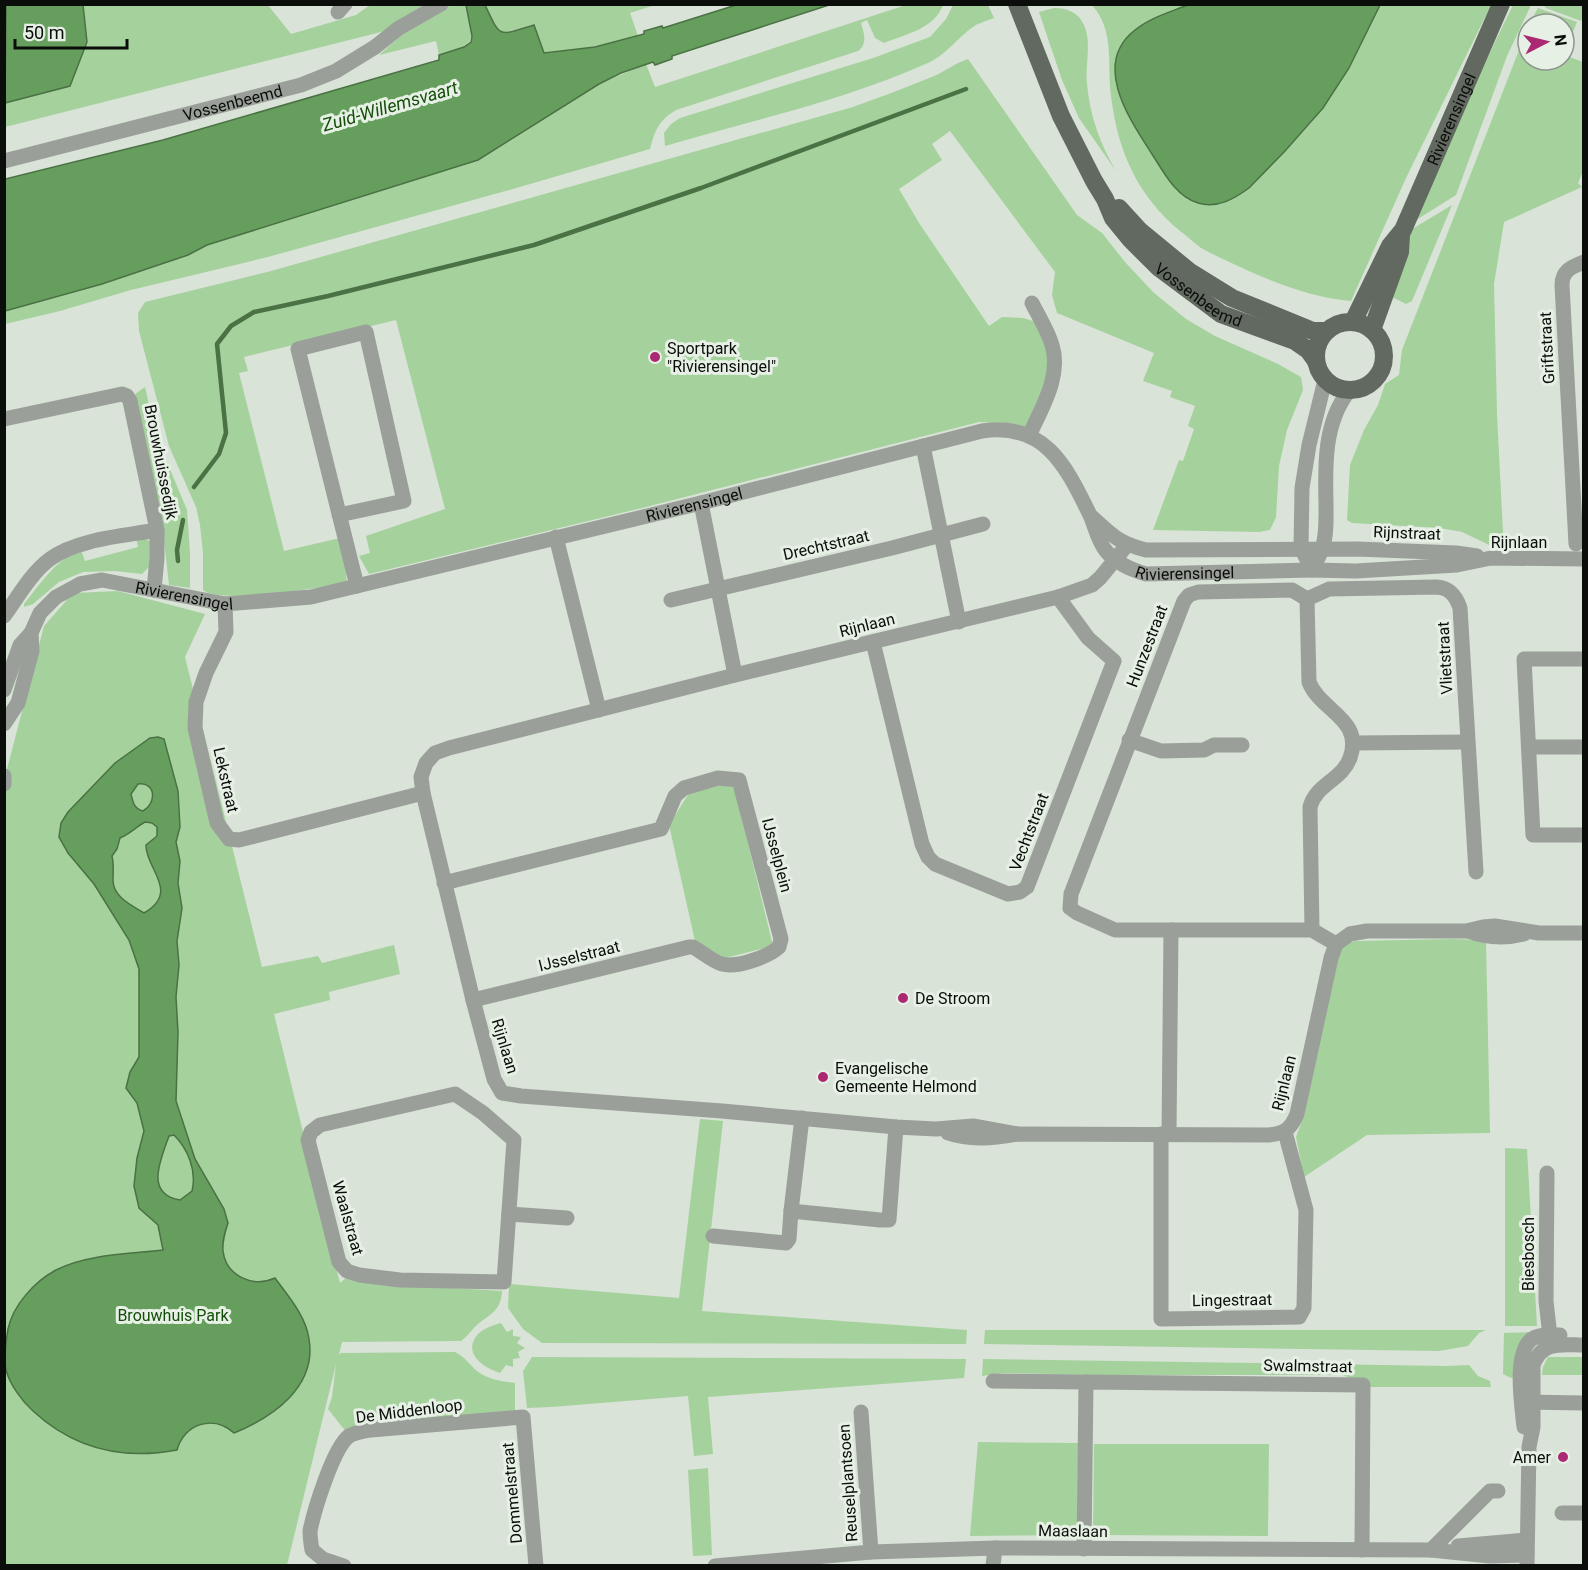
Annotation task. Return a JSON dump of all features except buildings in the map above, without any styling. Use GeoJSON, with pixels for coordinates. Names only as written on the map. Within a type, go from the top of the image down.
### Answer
{"type":"FeatureCollection","features":[{"type":"Feature","properties":{"kind":"main road","name":"Vossenbeemd"},"geometry":{"type":"LineString","coordinates":[[1017,4],[1061,116],[1113,218],[1131,240],[1158,267],[1221,314],[1295,341],[1308,350],[1317,361]]}},
{"type":"Feature","properties":{"kind":"main road","name":"Rivierensingel"},"geometry":{"type":"LineString","coordinates":[[1353,322],[1390,246],[1401,233],[1501,4]]}},
{"type":"Feature","properties":{"kind":"main road","name":"Vossenbeemd"},"geometry":{"type":"LineString","coordinates":[[1105,199],[1122,211],[1140,231],[1176,262],[1232,298],[1313,331],[1327,331]]}},
{"type":"Feature","properties":{"kind":"main road","name":"Rivierensingel"},"geometry":{"type":"LineString","coordinates":[[1372,330],[1400,252],[1401,233]]}},
{"type":"Feature","properties":{"kind":"main road"},"geometry":{"type":"LineString","coordinates":[[1353,322],[1372,330],[1379,338],[1384,358],[1382,369],[1369,385],[1349,391],[1332,386],[1325,380],[1319,371],[1317,361],[1318,345],[1327,331],[1335,326],[1353,322]]}},
{"type":"Feature","properties":{"kind":"street","name":"Vossenbeemd"},"geometry":{"type":"LineString","coordinates":[[4,161],[301,85],[336,71],[375,47],[399,28],[441,4]]}},
{"type":"Feature","properties":{"kind":"street","name":"Griftstraat"},"geometry":{"type":"LineString","coordinates":[[1576,544],[1577,443],[1562,278],[1566,271],[1584,262]]}},
{"type":"Feature","properties":{"kind":"street"},"geometry":{"type":"LineString","coordinates":[[1029,436],[1051,388],[1054,369],[1053,348],[1032,303]]}},
{"type":"Feature","properties":{"kind":"street"},"geometry":{"type":"LineString","coordinates":[[339,515],[404,501],[366,332],[298,349],[339,515],[357,586]]}},
{"type":"Feature","properties":{"kind":"street"},"geometry":{"type":"LineString","coordinates":[[1312,570],[1300,548],[1302,488],[1309,445],[1325,380]]}},
{"type":"Feature","properties":{"kind":"street"},"geometry":{"type":"LineString","coordinates":[[1312,570],[1322,549],[1326,523],[1325,468],[1328,440],[1337,411],[1349,391]]}},
{"type":"Feature","properties":{"kind":"street","name":"Brouwhuissedijk"},"geometry":{"type":"LineString","coordinates":[[4,419],[122,394],[127,396],[130,401],[157,530],[154,590]]}},
{"type":"Feature","properties":{"kind":"street","name":"Rivierensingel"},"geometry":{"type":"LineString","coordinates":[[4,690],[20,645],[31,633],[40,613],[56,597],[80,584],[102,580],[225,604],[311,597],[999,429],[1017,431],[1029,436],[1042,443],[1056,456],[1090,515],[1098,538],[1106,551],[1132,570],[1146,574],[1312,570]]}},
{"type":"Feature","properties":{"kind":"street"},"geometry":{"type":"LineString","coordinates":[[923,446],[959,622]]}},
{"type":"Feature","properties":{"kind":"street"},"geometry":{"type":"LineString","coordinates":[[701,503],[735,675]]}},
{"type":"Feature","properties":{"kind":"street","name":"Rivierensingel"},"geometry":{"type":"LineString","coordinates":[[1090,515],[1117,540],[1146,550],[1322,549]]}},
{"type":"Feature","properties":{"kind":"street","name":"Drechtstraat"},"geometry":{"type":"LineString","coordinates":[[671,600],[983,524]]}},
{"type":"Feature","properties":{"kind":"street"},"geometry":{"type":"LineString","coordinates":[[4,616],[38,571],[51,558],[77,545],[157,530]]}},
{"type":"Feature","properties":{"kind":"street"},"geometry":{"type":"LineString","coordinates":[[556,537],[599,710]]}},
{"type":"Feature","properties":{"kind":"street","name":"Rijnlaan"},"geometry":{"type":"LineString","coordinates":[[1127,545],[1092,585],[1058,597],[735,675],[435,753],[426,763],[421,777],[423,793],[494,1079],[502,1092],[521,1096],[896,1127],[936,1129],[973,1126],[1017,1134],[1268,1135],[1285,1132],[1293,1124],[1297,1114],[1336,944]]}},
{"type":"Feature","properties":{"kind":"street","name":"Rijnstraat"},"geometry":{"type":"LineString","coordinates":[[1322,549],[1456,553],[1491,558]]}},
{"type":"Feature","properties":{"kind":"street","name":"Rijnlaan"},"geometry":{"type":"LineString","coordinates":[[1312,570],[1356,571],[1457,565],[1491,558],[1584,559]]}},
{"type":"Feature","properties":{"kind":"street","name":"Vlietstraat"},"geometry":{"type":"LineString","coordinates":[[1307,599],[1329,589],[1437,587],[1454,594],[1460,608],[1476,872]]}},
{"type":"Feature","properties":{"kind":"street","name":"Hunzestraat"},"geometry":{"type":"LineString","coordinates":[[1307,599],[1292,590],[1198,592],[1189,595],[1184,601],[1071,894],[1070,908],[1115,930],[1312,930]]}},
{"type":"Feature","properties":{"kind":"street","name":"Vechtstraat"},"geometry":{"type":"LineString","coordinates":[[873,642],[922,844],[928,857],[935,864],[1008,894],[1020,892],[1027,887],[1114,661],[1088,638],[1058,597]]}},
{"type":"Feature","properties":{"kind":"street"},"geometry":{"type":"LineString","coordinates":[[1307,599],[1309,682],[1312,691],[1320,700],[1344,720],[1353,743],[1351,756],[1345,767],[1338,776],[1323,785],[1312,798],[1310,807],[1312,930],[1336,944],[1350,934],[1367,931],[1466,931],[1496,926],[1529,932],[1584,933]]}},
{"type":"Feature","properties":{"kind":"street","name":"Lekstraat"},"geometry":{"type":"LineString","coordinates":[[225,604],[226,632],[206,674],[196,702],[195,728],[217,823],[229,839],[239,840],[423,793]]}},
{"type":"Feature","properties":{"kind":"street","name":"Rivierensingel"},"geometry":{"type":"LineString","coordinates":[[4,724],[18,703],[32,651],[31,633]]}},
{"type":"Feature","properties":{"kind":"street"},"geometry":{"type":"LineString","coordinates":[[1584,659],[1524,659],[1533,835],[1584,835]]}},
{"type":"Feature","properties":{"kind":"street"},"geometry":{"type":"LineString","coordinates":[[1129,740],[1161,751],[1204,750],[1214,746],[1242,745]]}},
{"type":"Feature","properties":{"kind":"street"},"geometry":{"type":"LineString","coordinates":[[1353,743],[1467,742]]}},
{"type":"Feature","properties":{"kind":"street"},"geometry":{"type":"LineString","coordinates":[[1529,747],[1584,747]]}},
{"type":"Feature","properties":{"kind":"street"},"geometry":{"type":"LineString","coordinates":[[4,776],[4,784]]}},
{"type":"Feature","properties":{"kind":"street","name":"IJsselplein"},"geometry":{"type":"LineString","coordinates":[[444,883],[661,829],[675,796],[684,788],[718,778],[739,780],[781,939],[779,947],[770,955],[731,965],[720,963],[693,947]]}},
{"type":"Feature","properties":{"kind":"street"},"geometry":{"type":"LineString","coordinates":[[1165,1134],[1171,930]]}},
{"type":"Feature","properties":{"kind":"street","name":"IJsselstraat"},"geometry":{"type":"LineString","coordinates":[[473,1000],[693,947]]}},
{"type":"Feature","properties":{"kind":"street"},"geometry":{"type":"LineString","coordinates":[[483,1113],[502,1092]]}},
{"type":"Feature","properties":{"kind":"street","name":"Waalstraat"},"geometry":{"type":"LineString","coordinates":[[455,1094],[483,1113],[514,1140],[504,1282],[400,1280],[359,1275],[347,1271],[339,1262],[308,1140],[311,1132],[320,1125],[455,1094]]}},
{"type":"Feature","properties":{"kind":"street"},"geometry":{"type":"LineString","coordinates":[[713,1236],[786,1243],[789,1239],[802,1118]]}},
{"type":"Feature","properties":{"kind":"street"},"geometry":{"type":"LineString","coordinates":[[791,1211],[889,1220],[896,1127]]}},
{"type":"Feature","properties":{"kind":"street","name":"Lingestraat"},"geometry":{"type":"LineString","coordinates":[[1165,1134],[1161,1319],[1299,1317],[1304,1308],[1306,1210],[1285,1132]]}},
{"type":"Feature","properties":{"kind":"street","name":"Biesbosch"},"geometry":{"type":"LineString","coordinates":[[1547,1173],[1546,1301],[1551,1340]]}},
{"type":"Feature","properties":{"kind":"street"},"geometry":{"type":"LineString","coordinates":[[508,1214],[567,1218]]}},
{"type":"Feature","properties":{"kind":"street"},"geometry":{"type":"LineString","coordinates":[[1527,1554],[1529,1447],[1533,1427],[1528,1402],[1533,1365],[1551,1340],[1584,1335]]}},
{"type":"Feature","properties":{"kind":"street"},"geometry":{"type":"LineString","coordinates":[[1551,1340],[1584,1345]]}},
{"type":"Feature","properties":{"kind":"street","name":"Swalmstraat"},"geometry":{"type":"LineString","coordinates":[[993,1381],[1363,1385],[1362,1550]]}},
{"type":"Feature","properties":{"kind":"street"},"geometry":{"type":"LineString","coordinates":[[1086,1382],[1090,1549],[1096,1566]]}},
{"type":"Feature","properties":{"kind":"street"},"geometry":{"type":"LineString","coordinates":[[1528,1402],[1584,1403]]}},
{"type":"Feature","properties":{"kind":"street","name":"Reuselplantsoen"},"geometry":{"type":"LineString","coordinates":[[861,1412],[871,1552]]}},
{"type":"Feature","properties":{"kind":"street","name":"De Middenloop"},"geometry":{"type":"LineString","coordinates":[[344,1566],[323,1559],[312,1550],[310,1533],[320,1494],[335,1457],[347,1438],[356,1432],[371,1430],[523,1417]]}},
{"type":"Feature","properties":{"kind":"street","name":"Dommelstraat"},"geometry":{"type":"LineString","coordinates":[[523,1417],[536,1566]]}},
{"type":"Feature","properties":{"kind":"street"},"geometry":{"type":"LineString","coordinates":[[1431,1550],[1490,1491],[1498,1491]]}},
{"type":"Feature","properties":{"kind":"street"},"geometry":{"type":"LineString","coordinates":[[1562,1513],[1584,1513]]}},
{"type":"Feature","properties":{"kind":"street"},"geometry":{"type":"LineString","coordinates":[[993,1566],[995,1548]]}},
{"type":"Feature","properties":{"kind":"street","name":"Maaslaan"},"geometry":{"type":"LineString","coordinates":[[715,1566],[871,1552],[995,1548],[1090,1549],[1208,1558],[1322,1558],[1362,1550],[1431,1550],[1490,1556],[1527,1554]]}},
{"type":"Feature","properties":{"kind":"green space"},"geometry":{"type":"Polygon","coordinates":[[[83,5],[268,5],[291,34],[356,15],[370,5],[432,5],[381,32],[5,127],[4,103],[70,86],[87,42],[83,5]]]}},
{"type":"Feature","properties":{"kind":"green space"},"geometry":{"type":"Polygon","coordinates":[[[452,5],[466,5],[471,35],[467,44],[439,55],[436,41],[379,55],[423,17],[452,5]]]}},
{"type":"Feature","properties":{"kind":"green space"},"geometry":{"type":"Polygon","coordinates":[[[485,5],[655,5],[630,13],[638,36],[595,47],[543,53],[534,25],[502,33],[497,30],[485,5]]]}},
{"type":"Feature","properties":{"kind":"green space"},"geometry":{"type":"Polygon","coordinates":[[[906,5],[943,5],[933,20],[918,30],[884,43],[875,38],[867,20],[861,23],[864,42],[858,51],[676,110],[659,126],[650,149],[268,257],[131,290],[5,324],[4,311],[102,284],[188,255],[207,245],[559,108],[599,84],[646,64],[655,87],[906,5]]]}},
{"type":"Feature","properties":{"kind":"green space"},"geometry":{"type":"Polygon","coordinates":[[[953,5],[988,5],[994,18],[973,27],[948,50],[930,62],[866,88],[665,146],[664,133],[680,118],[873,58],[930,37],[946,19],[953,5]]]}},
{"type":"Feature","properties":{"kind":"green space"},"geometry":{"type":"Polygon","coordinates":[[[1092,5],[1190,5],[1146,23],[1129,37],[1117,60],[1164,173],[1187,199],[1199,204],[1221,204],[1238,196],[1312,122],[1349,68],[1380,5],[1491,5],[1406,178],[1351,301],[1287,287],[1213,254],[1201,248],[1180,231],[1152,203],[1132,171],[1119,136],[1111,96],[1107,37],[1099,15],[1092,5]]]}},
{"type":"Feature","properties":{"kind":"green space"},"geometry":{"type":"Polygon","coordinates":[[[1513,5],[1531,5],[1528,12],[1516,12],[1516,37],[1456,195],[1413,222],[1475,83],[1513,5]]]}},
{"type":"Feature","properties":{"kind":"green space"},"geometry":{"type":"Polygon","coordinates":[[[1544,5],[1583,5],[1583,17],[1581,21],[1576,19],[1576,12],[1557,12],[1544,5]]]}},
{"type":"Feature","properties":{"kind":"green space"},"geometry":{"type":"Polygon","coordinates":[[[1054,8],[1072,12],[1084,25],[1088,39],[1088,96],[1105,151],[1116,171],[1079,118],[1062,80],[1039,12],[1054,8]]]}},
{"type":"Feature","properties":{"kind":"green space"},"geometry":{"type":"Polygon","coordinates":[[[1538,8],[1549,12],[1536,12],[1538,8]]]}},
{"type":"Feature","properties":{"kind":"green space"},"geometry":{"type":"Polygon","coordinates":[[[1516,58],[1516,72],[1576,72],[1576,59],[1583,62],[1584,169],[1578,183],[1582,187],[1504,222],[1494,284],[1497,414],[1504,552],[1462,532],[1440,528],[1352,523],[1347,520],[1350,465],[1364,430],[1378,405],[1385,384],[1399,375],[1402,350],[1516,58]]]}},
{"type":"Feature","properties":{"kind":"green space"},"geometry":{"type":"Polygon","coordinates":[[[968,59],[1077,215],[1102,233],[1153,292],[1186,319],[1215,336],[1278,364],[1301,377],[1303,390],[1287,430],[1279,466],[1276,517],[1270,530],[1259,532],[1153,530],[1179,460],[1183,461],[1194,429],[1188,426],[1195,406],[1170,397],[1172,391],[1143,381],[1154,353],[1057,313],[1052,295],[1055,272],[950,131],[932,144],[942,160],[899,189],[919,223],[989,326],[1002,317],[1023,318],[1043,324],[1052,360],[1031,428],[1009,423],[979,422],[642,508],[369,574],[359,556],[370,553],[366,536],[445,509],[396,320],[244,357],[248,371],[239,373],[284,551],[340,538],[350,573],[346,575],[347,583],[295,591],[229,596],[203,590],[203,553],[196,507],[169,446],[139,331],[138,313],[145,302],[271,271],[853,107],[934,76],[968,59]]]}},
{"type":"Feature","properties":{"kind":"green space"},"geometry":{"type":"Polygon","coordinates":[[[1452,205],[1412,301],[1406,304],[1390,296],[1409,231],[1452,205]]]}},
{"type":"Feature","properties":{"kind":"green space"},"geometry":{"type":"Polygon","coordinates":[[[145,387],[156,436],[187,510],[190,588],[169,585],[163,531],[135,394],[145,387]]]}},
{"type":"Feature","properties":{"kind":"green space"},"geometry":{"type":"Polygon","coordinates":[[[136,538],[151,542],[151,565],[142,574],[115,571],[83,572],[59,582],[33,604],[24,607],[49,573],[63,560],[81,550],[85,561],[138,547],[136,538]]]}},
{"type":"Feature","properties":{"kind":"green space","name":"Brouwhuis Park"},"geometry":{"type":"Polygon","coordinates":[[[118,591],[205,614],[185,657],[262,967],[318,956],[322,963],[394,945],[400,974],[329,992],[330,1000],[274,1014],[340,1283],[347,1277],[356,1282],[502,1291],[500,1303],[495,1310],[461,1341],[342,1342],[339,1355],[341,1353],[455,1352],[486,1376],[515,1383],[515,1413],[347,1433],[328,1409],[332,1397],[336,1364],[287,1565],[5,1565],[5,777],[44,626],[73,593],[118,591]]]}},
{"type":"Feature","properties":{"kind":"green space"},"geometry":{"type":"Polygon","coordinates":[[[733,782],[773,946],[725,958],[695,941],[669,825],[689,793],[733,782]]]}},
{"type":"Feature","properties":{"kind":"green space"},"geometry":{"type":"Polygon","coordinates":[[[1486,940],[1490,1133],[1367,1135],[1304,1177],[1296,1137],[1304,1115],[1338,954],[1345,943],[1356,941],[1486,940]]]}},
{"type":"Feature","properties":{"kind":"green space"},"geometry":{"type":"Polygon","coordinates":[[[700,1119],[723,1121],[702,1311],[967,1330],[966,1344],[542,1343],[523,1329],[508,1308],[509,1284],[679,1298],[700,1119]]]}},
{"type":"Feature","properties":{"kind":"green space"},"geometry":{"type":"Polygon","coordinates":[[[1505,1148],[1527,1149],[1537,1326],[1505,1326],[1505,1148]]]}},
{"type":"Feature","properties":{"kind":"green space"},"geometry":{"type":"Polygon","coordinates":[[[501,1323],[507,1332],[513,1329],[513,1336],[521,1337],[517,1343],[525,1348],[518,1352],[520,1358],[513,1359],[513,1367],[506,1365],[500,1373],[482,1364],[472,1348],[473,1341],[480,1332],[501,1323]]]}},
{"type":"Feature","properties":{"kind":"green space"},"geometry":{"type":"Polygon","coordinates":[[[985,1330],[1486,1330],[1479,1333],[1468,1346],[1439,1351],[984,1344],[985,1330]]]}},
{"type":"Feature","properties":{"kind":"green space"},"geometry":{"type":"Polygon","coordinates":[[[1532,1332],[1516,1351],[1516,1376],[1511,1378],[1503,1374],[1504,1333],[1532,1332]]]}},
{"type":"Feature","properties":{"kind":"green space"},"geometry":{"type":"Polygon","coordinates":[[[532,1357],[966,1359],[964,1378],[708,1397],[713,1454],[694,1456],[688,1396],[527,1408],[523,1371],[532,1357]]]}},
{"type":"Feature","properties":{"kind":"green space"},"geometry":{"type":"Polygon","coordinates":[[[1548,1357],[1582,1357],[1583,1375],[1542,1375],[1548,1357]]]}},
{"type":"Feature","properties":{"kind":"green space"},"geometry":{"type":"Polygon","coordinates":[[[983,1359],[1469,1365],[1478,1376],[1490,1381],[1491,1387],[1369,1387],[1343,1375],[1003,1373],[982,1376],[983,1359]]]}},
{"type":"Feature","properties":{"kind":"green space"},"geometry":{"type":"Polygon","coordinates":[[[978,1442],[1078,1443],[1077,1535],[970,1536],[978,1442]]]}},
{"type":"Feature","properties":{"kind":"green space"},"geometry":{"type":"Polygon","coordinates":[[[1094,1444],[1269,1444],[1268,1536],[1093,1535],[1094,1444]]]}},
{"type":"Feature","properties":{"kind":"green space"},"geometry":{"type":"Polygon","coordinates":[[[708,1468],[712,1555],[693,1556],[688,1470],[708,1468]]]}},
{"type":"Feature","properties":{"kind":"water"},"geometry":{"type":"Polygon","coordinates":[[[1190,4],[1380,5],[1349,68],[1323,108],[1249,188],[1231,199],[1212,205],[1190,200],[1171,183],[1125,109],[1115,75],[1116,59],[1122,44],[1135,30],[1154,18],[1190,4]]]}},
{"type":"Feature","properties":{"kind":"water"},"geometry":{"type":"Polygon","coordinates":[[[6,5],[83,5],[87,42],[70,86],[5,103],[6,5]]]}},
{"type":"Feature","properties":{"kind":"water","name":"Zuid-Willemsvaart"},"geometry":{"type":"Polygon","coordinates":[[[466,5],[485,5],[494,24],[502,32],[534,25],[544,53],[595,47],[736,5],[829,5],[672,56],[672,59],[655,65],[653,62],[621,73],[599,84],[478,160],[207,245],[188,255],[102,284],[5,311],[5,179],[163,140],[439,60],[439,55],[464,47],[471,42],[466,5]]]}},
{"type":"Feature","properties":{"kind":"water"},"geometry":{"type":"Polygon","coordinates":[[[150,738],[164,739],[178,791],[180,827],[176,842],[180,861],[178,883],[182,908],[177,941],[179,965],[176,997],[178,1032],[176,1101],[195,1159],[224,1209],[228,1223],[223,1244],[225,1260],[229,1267],[242,1278],[258,1282],[275,1278],[304,1322],[309,1339],[310,1356],[299,1386],[289,1398],[277,1409],[249,1426],[234,1433],[217,1424],[200,1425],[186,1434],[177,1450],[138,1453],[119,1452],[83,1443],[49,1424],[29,1407],[13,1387],[6,1370],[5,1354],[8,1329],[15,1311],[40,1280],[56,1270],[81,1261],[163,1250],[158,1225],[139,1208],[134,1186],[137,1158],[144,1131],[137,1103],[126,1088],[130,1072],[139,1057],[139,969],[129,940],[94,884],[68,853],[59,837],[61,823],[68,812],[115,763],[150,738]],[[138,784],[131,794],[136,807],[143,811],[150,804],[152,794],[149,786],[138,784]],[[145,822],[120,838],[112,856],[114,886],[119,896],[144,913],[155,905],[160,897],[161,888],[147,854],[146,845],[157,836],[157,827],[145,822]],[[174,1135],[169,1136],[159,1165],[159,1183],[162,1191],[180,1200],[192,1191],[192,1168],[179,1141],[174,1135]]]}},
{"type":"Feature","properties":{"kind":"waterway"},"geometry":{"type":"LineString","coordinates":[[194,487],[219,454],[226,433],[217,344],[231,326],[254,312],[534,245],[701,188],[966,89]]}},
{"type":"Feature","properties":{"kind":"waterway"},"geometry":{"type":"LineString","coordinates":[[178,561],[177,550],[183,520]]}},
{"type":"Feature","properties":{"kind":"place","name":"Sportpark \"Rivierensingel\""},"geometry":{"type":"Point","coordinates":[655,357]}},
{"type":"Feature","properties":{"kind":"place","name":"De Stroom"},"geometry":{"type":"Point","coordinates":[903,998]}},
{"type":"Feature","properties":{"kind":"place","name":"Evangelische Gemeente Helmond"},"geometry":{"type":"Point","coordinates":[823,1077]}},
{"type":"Feature","properties":{"kind":"place","name":"Amer"},"geometry":{"type":"Point","coordinates":[1563,1457]}}]}
